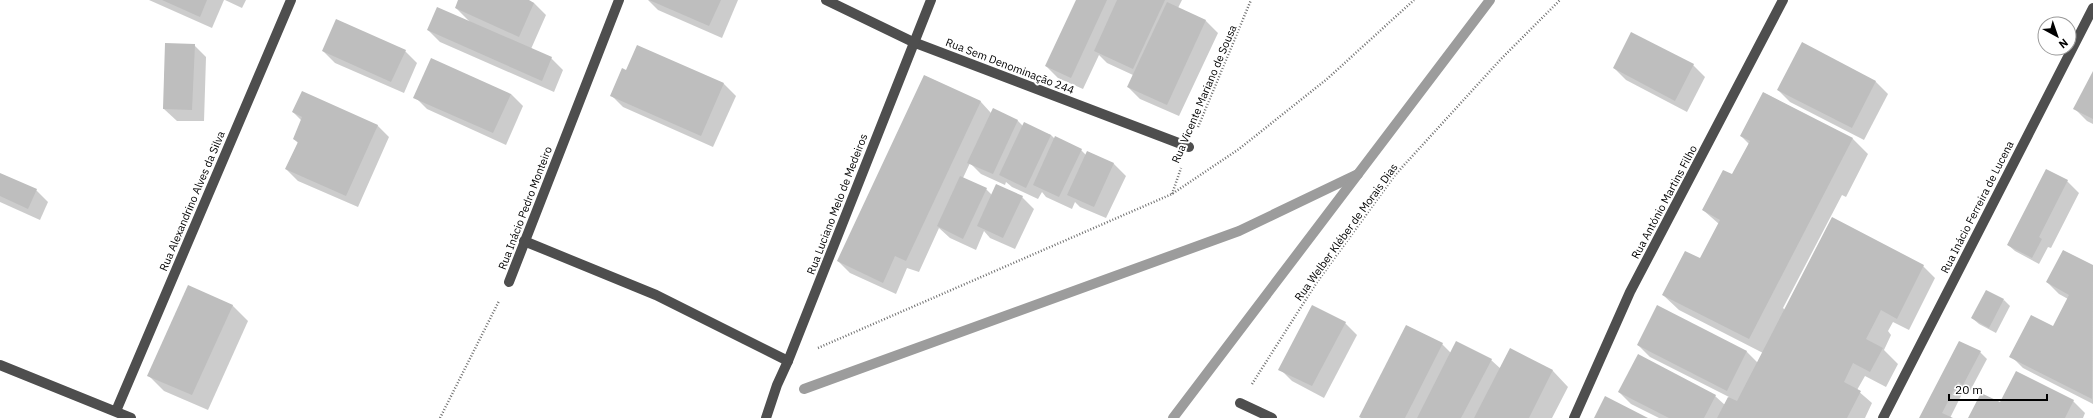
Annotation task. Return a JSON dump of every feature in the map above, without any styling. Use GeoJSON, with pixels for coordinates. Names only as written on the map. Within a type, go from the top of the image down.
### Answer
{"type":"FeatureCollection","features":[{"type":"Feature","properties":{"kind":"street","name":"Rua Alexandrino Alves da Silva"},"geometry":{"type":"LineString","coordinates":[[116,411],[291,0]]}},
{"type":"Feature","properties":{"kind":"street","name":"Rua Inácio Pedro Monteiro"},"geometry":{"type":"LineString","coordinates":[[509,282],[619,0]]}},
{"type":"Feature","properties":{"kind":"street","name":"Rua Sem Denominação 244"},"geometry":{"type":"LineString","coordinates":[[826,0],[913,42],[1189,147]]}},
{"type":"Feature","properties":{"kind":"street","name":"Rua Luciano Melo de Medeiros"},"geometry":{"type":"LineString","coordinates":[[766,418],[777,385],[788,361],[913,42],[931,0]]}},
{"type":"Feature","properties":{"kind":"street","name":"Rua António Martins Filho"},"geometry":{"type":"LineString","coordinates":[[1574,418],[1630,292],[1783,0]]}},
{"type":"Feature","properties":{"kind":"street","name":"Rua Inácio Ferreira de Lucena"},"geometry":{"type":"LineString","coordinates":[[1883,418],[2093,8]]}},
{"type":"Feature","properties":{"kind":"street"},"geometry":{"type":"LineString","coordinates":[[524,241],[656,295],[788,361]]}},
{"type":"Feature","properties":{"kind":"street"},"geometry":{"type":"LineString","coordinates":[[0,365],[131,418]]}},
{"type":"Feature","properties":{"kind":"street"},"geometry":{"type":"LineString","coordinates":[[1240,403],[1272,418]]}},
{"type":"Feature","properties":{"kind":"path","name":"Rua Vicente Mariano de Sousa"},"geometry":{"type":"LineString","coordinates":[[1172,194],[1189,147],[1252,0]]}},
{"type":"Feature","properties":{"kind":"path"},"geometry":{"type":"LineString","coordinates":[[788,361],[1172,194],[1239,149],[1327,79],[1414,0]]}},
{"type":"Feature","properties":{"kind":"path","name":"Rua Welber Kléber de Morais Dias"},"geometry":{"type":"LineString","coordinates":[[1240,403],[1317,282],[1395,175],[1501,59],[1560,0]]}},
{"type":"Feature","properties":{"kind":"path","name":"Rua Inácio Pedro Monteiro"},"geometry":{"type":"LineString","coordinates":[[440,418],[509,282]]}},
{"type":"Feature","properties":{"kind":"building"},"geometry":{"type":"Polygon","coordinates":[[[162,0],[207,0],[200,17],[162,0]]]}},
{"type":"Feature","properties":{"kind":"building"},"geometry":{"type":"Polygon","coordinates":[[[458,0],[529,0],[534,3],[519,37],[455,8],[458,0]]]}},
{"type":"Feature","properties":{"kind":"building"},"geometry":{"type":"Polygon","coordinates":[[[649,0],[721,0],[709,26],[649,0]]]}},
{"type":"Feature","properties":{"kind":"building"},"geometry":{"type":"Polygon","coordinates":[[[1076,0],[1107,0],[1071,78],[1045,66],[1076,0]]]}},
{"type":"Feature","properties":{"kind":"building"},"geometry":{"type":"Polygon","coordinates":[[[1117,0],[1165,0],[1133,69],[1094,51],[1117,0]]]}},
{"type":"Feature","properties":{"kind":"building"},"geometry":{"type":"Polygon","coordinates":[[[1167,2],[1206,20],[1167,105],[1127,87],[1167,2]]]}},
{"type":"Feature","properties":{"kind":"building"},"geometry":{"type":"Polygon","coordinates":[[[437,7],[552,57],[542,81],[427,30],[437,7]]]}},
{"type":"Feature","properties":{"kind":"building"},"geometry":{"type":"Polygon","coordinates":[[[336,19],[406,50],[391,82],[322,51],[336,19]]]}},
{"type":"Feature","properties":{"kind":"building"},"geometry":{"type":"Polygon","coordinates":[[[1631,32],[1694,64],[1675,101],[1613,68],[1631,32]]]}},
{"type":"Feature","properties":{"kind":"building"},"geometry":{"type":"Polygon","coordinates":[[[1802,42],[1876,81],[1852,128],[1777,90],[1802,42]]]}},
{"type":"Feature","properties":{"kind":"building"},"geometry":{"type":"Polygon","coordinates":[[[165,43],[195,44],[192,110],[163,109],[165,43]]]}},
{"type":"Feature","properties":{"kind":"building"},"geometry":{"type":"Polygon","coordinates":[[[637,45],[724,83],[701,136],[610,96],[622,68],[626,70],[637,45]]]}},
{"type":"Feature","properties":{"kind":"building"},"geometry":{"type":"Polygon","coordinates":[[[431,58],[511,94],[493,133],[413,98],[431,58]]]}},
{"type":"Feature","properties":{"kind":"building"},"geometry":{"type":"Polygon","coordinates":[[[2093,71],[2093,119],[2073,109],[2093,71]]]}},
{"type":"Feature","properties":{"kind":"building"},"geometry":{"type":"Polygon","coordinates":[[[924,75],[981,101],[906,261],[895,256],[883,283],[837,261],[924,75]]]}},
{"type":"Feature","properties":{"kind":"building"},"geometry":{"type":"Polygon","coordinates":[[[302,91],[378,125],[346,196],[285,169],[298,142],[293,139],[302,117],[292,112],[302,91]]]}},
{"type":"Feature","properties":{"kind":"building"},"geometry":{"type":"Polygon","coordinates":[[[1763,92],[1853,138],[1749,339],[1662,295],[1685,251],[1700,258],[1720,220],[1702,210],[1723,170],[1732,174],[1750,141],[1740,136],[1763,92]]]}},
{"type":"Feature","properties":{"kind":"building"},"geometry":{"type":"Polygon","coordinates":[[[993,108],[1018,120],[993,174],[967,163],[993,108]]]}},
{"type":"Feature","properties":{"kind":"building"},"geometry":{"type":"Polygon","coordinates":[[[1024,122],[1051,135],[1026,188],[999,175],[1024,122]]]}},
{"type":"Feature","properties":{"kind":"building"},"geometry":{"type":"Polygon","coordinates":[[[1055,136],[1082,149],[1059,197],[1033,185],[1055,136]]]}},
{"type":"Feature","properties":{"kind":"building"},"geometry":{"type":"Polygon","coordinates":[[[1087,151],[1114,163],[1094,207],[1067,195],[1087,151]]]}},
{"type":"Feature","properties":{"kind":"building"},"geometry":{"type":"Polygon","coordinates":[[[2046,169],[2068,180],[2039,237],[2042,239],[2032,258],[2007,245],[2046,169]]]}},
{"type":"Feature","properties":{"kind":"building"},"geometry":{"type":"Polygon","coordinates":[[[0,173],[37,189],[28,209],[0,196],[0,173]]]}},
{"type":"Feature","properties":{"kind":"building"},"geometry":{"type":"Polygon","coordinates":[[[960,176],[987,188],[963,239],[937,226],[960,176]]]}},
{"type":"Feature","properties":{"kind":"building"},"geometry":{"type":"Polygon","coordinates":[[[996,184],[1023,196],[1003,238],[977,226],[996,184]]]}},
{"type":"Feature","properties":{"kind":"building"},"geometry":{"type":"Polygon","coordinates":[[[1832,217],[1924,265],[1897,319],[1881,310],[1866,339],[1883,348],[1870,372],[1853,363],[1844,382],[1861,391],[1847,418],[1717,418],[1728,397],[1737,401],[1832,217]]]}},
{"type":"Feature","properties":{"kind":"building"},"geometry":{"type":"Polygon","coordinates":[[[2063,250],[2093,265],[2092,399],[2009,357],[2031,315],[2053,326],[2069,295],[2046,282],[2063,250]]]}},
{"type":"Feature","properties":{"kind":"building"},"geometry":{"type":"Polygon","coordinates":[[[188,285],[233,305],[192,395],[147,376],[188,285]]]}},
{"type":"Feature","properties":{"kind":"building"},"geometry":{"type":"Polygon","coordinates":[[[1986,290],[2004,299],[1989,328],[1971,318],[1986,290]]]}},
{"type":"Feature","properties":{"kind":"building"},"geometry":{"type":"Polygon","coordinates":[[[1312,305],[1346,322],[1312,386],[1278,370],[1312,305]]]}},
{"type":"Feature","properties":{"kind":"building"},"geometry":{"type":"Polygon","coordinates":[[[1657,305],[1747,351],[1727,391],[1637,345],[1657,305]]]}},
{"type":"Feature","properties":{"kind":"building"},"geometry":{"type":"Polygon","coordinates":[[[1406,325],[1443,343],[1405,418],[1361,418],[1359,417],[1406,325]]]}},
{"type":"Feature","properties":{"kind":"building"},"geometry":{"type":"Polygon","coordinates":[[[1456,341],[1492,359],[1461,418],[1417,418],[1456,341]]]}},
{"type":"Feature","properties":{"kind":"building"},"geometry":{"type":"Polygon","coordinates":[[[1959,341],[1981,351],[1963,385],[1958,382],[1942,413],[1953,418],[1919,418],[1959,341]]]}},
{"type":"Feature","properties":{"kind":"building"},"geometry":{"type":"Polygon","coordinates":[[[1510,348],[1553,370],[1529,418],[1474,418],[1510,348]]]}},
{"type":"Feature","properties":{"kind":"building"},"geometry":{"type":"Polygon","coordinates":[[[1638,354],[1716,395],[1704,418],[1669,418],[1618,392],[1638,354]]]}},
{"type":"Feature","properties":{"kind":"building"},"geometry":{"type":"Polygon","coordinates":[[[2016,371],[2074,400],[2065,418],[1968,418],[1981,393],[2000,402],[2016,371]]]}},
{"type":"Feature","properties":{"kind":"building"},"geometry":{"type":"Polygon","coordinates":[[[1605,396],[1648,418],[1594,418],[1605,396]]]}},
{"type":"Feature","properties":{"kind":"waterway"},"geometry":{"type":"LineString","coordinates":[[1173,418],[1490,0]]}},
{"type":"Feature","properties":{"kind":"waterway"},"geometry":{"type":"LineString","coordinates":[[804,389],[1239,231],[1358,174]]}}]}
